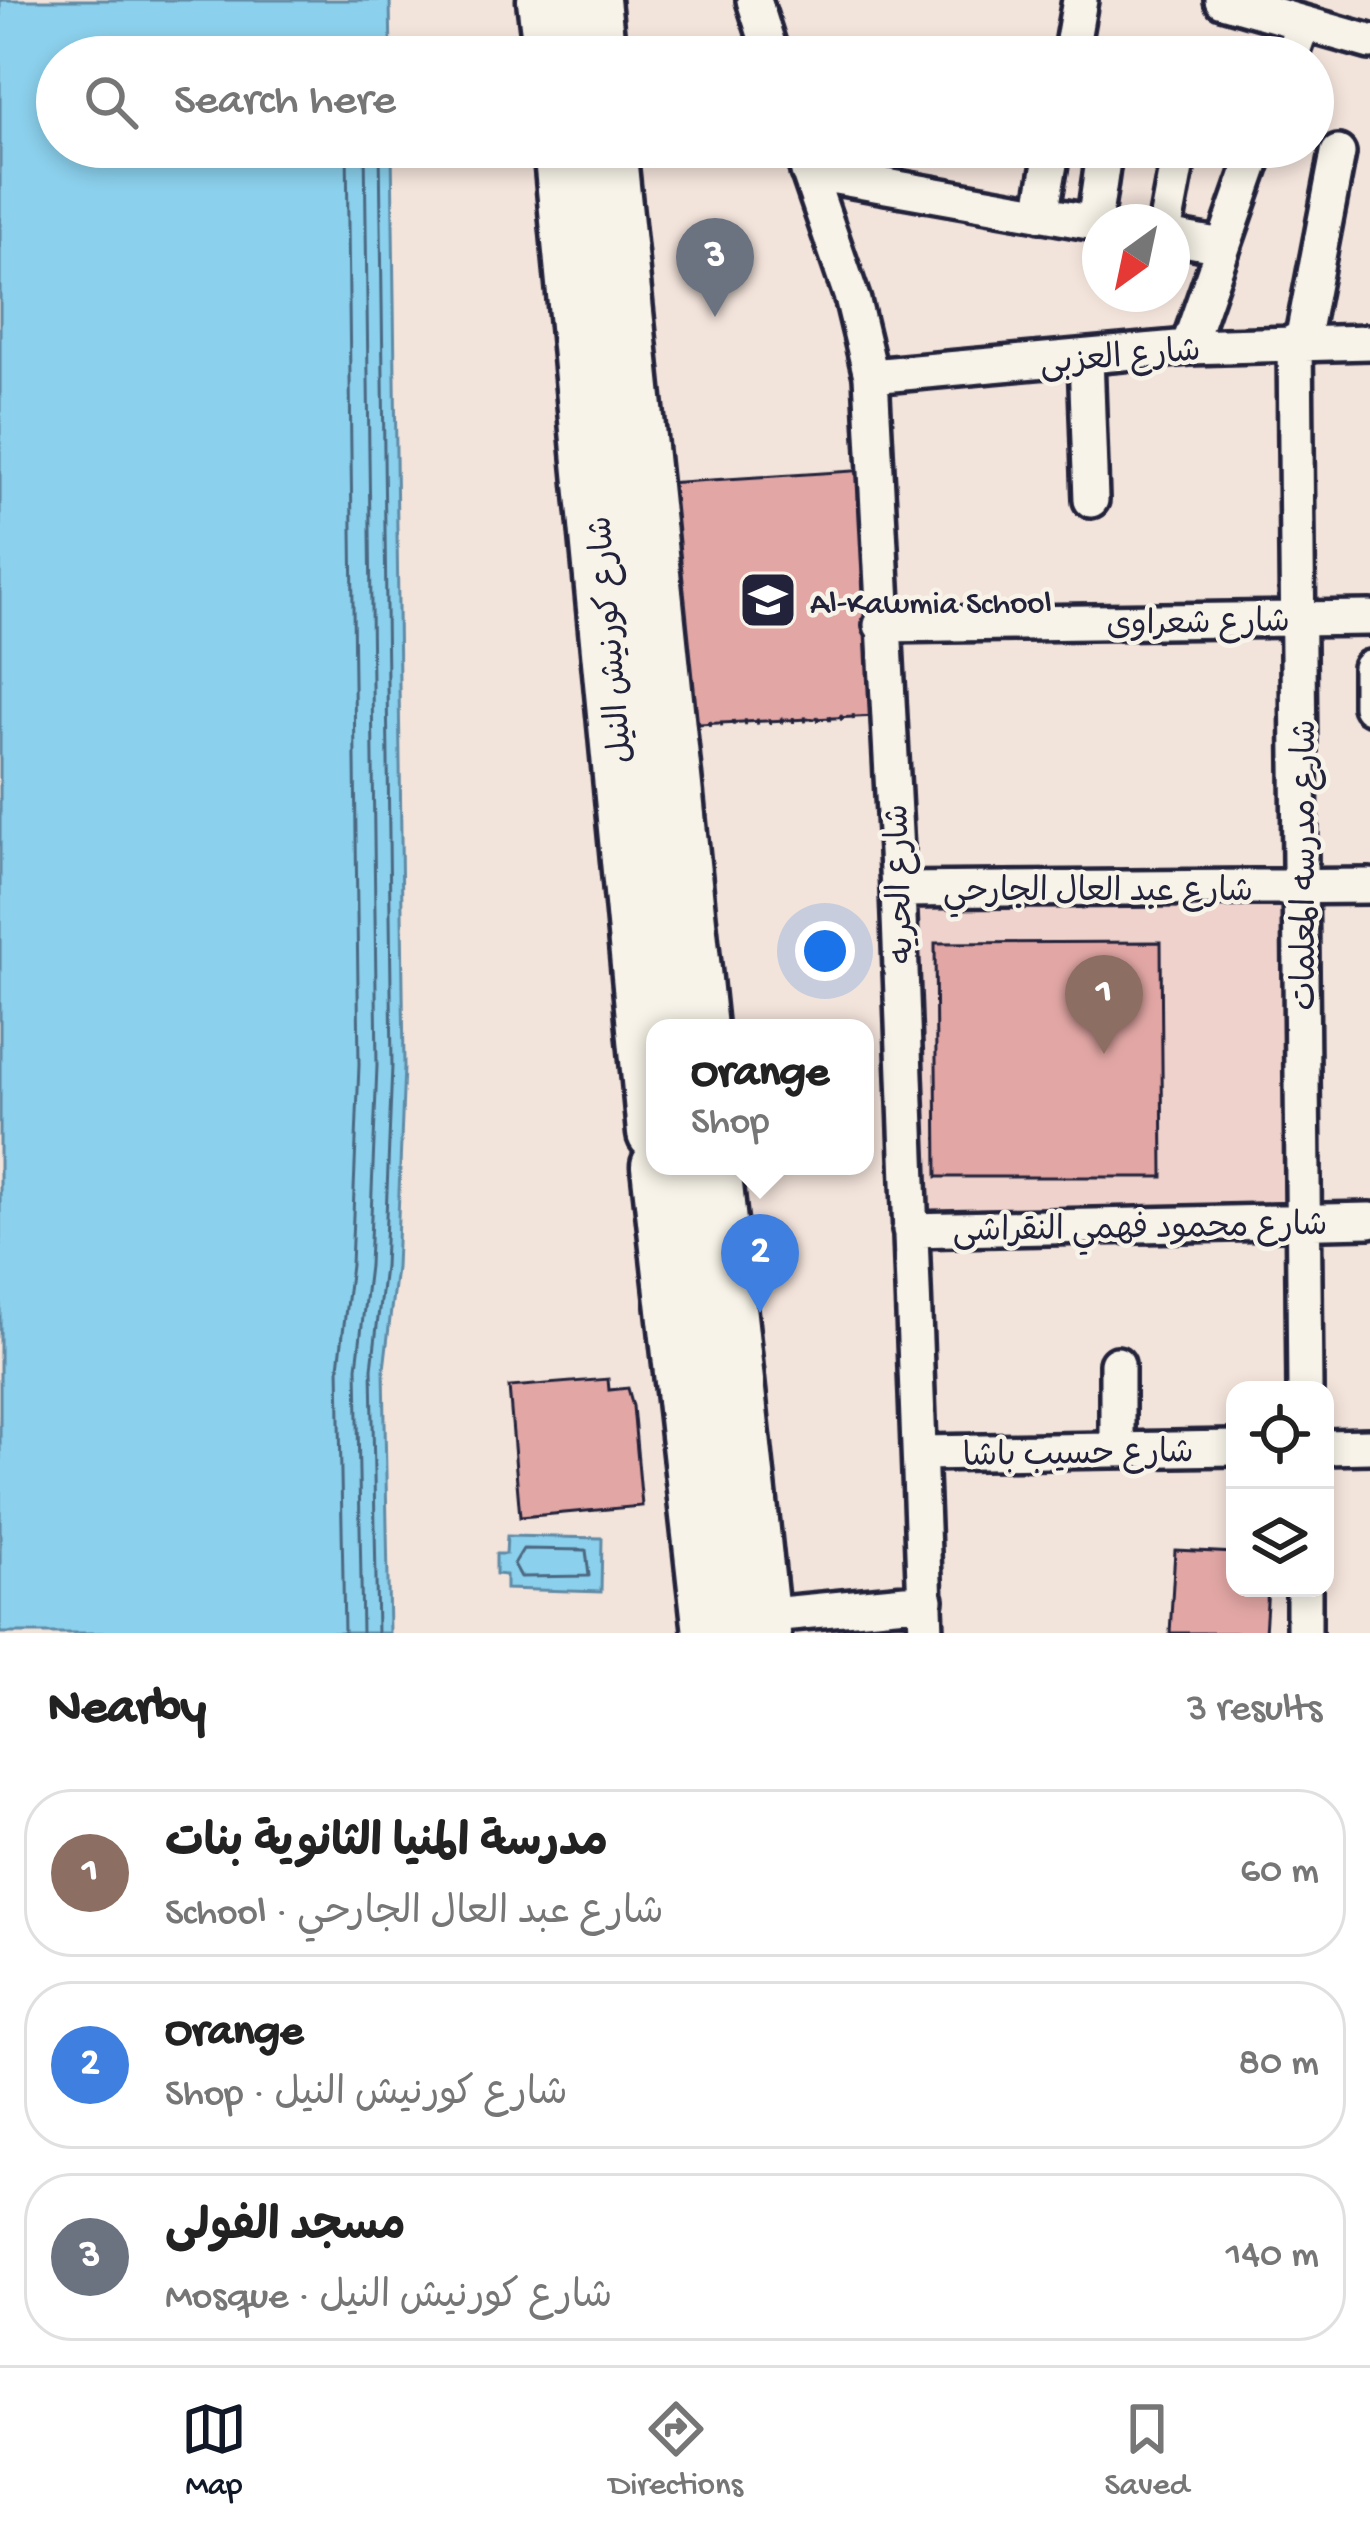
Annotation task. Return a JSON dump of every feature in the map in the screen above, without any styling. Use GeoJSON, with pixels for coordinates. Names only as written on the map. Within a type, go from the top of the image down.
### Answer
{"type":"FeatureCollection","features":[{"type":"Feature","properties":{"kind":"main road"},"geometry":{"type":"LineString","coordinates":[[545,0],[549,36]]}},
{"type":"Feature","properties":{"kind":"main road"},"geometry":{"type":"LineString","coordinates":[[592,0],[596,36]]}},
{"type":"Feature","properties":{"kind":"main road","name":"شارع كورنيش النيل"},"geometry":{"type":"LineString","coordinates":[[563,168],[646,1038]]}},
{"type":"Feature","properties":{"kind":"main road","name":"شارع كورنيش النيل"},"geometry":{"type":"LineString","coordinates":[[610,168],[698,1019]]}},
{"type":"Feature","properties":{"kind":"main road"},"geometry":{"type":"LineString","coordinates":[[661,1175],[744,1627]]}},
{"type":"Feature","properties":{"kind":"main road"},"geometry":{"type":"LineString","coordinates":[[714,1175],[744,1627]]}},
{"type":"Feature","properties":{"kind":"street"},"geometry":{"type":"LineString","coordinates":[[754,0],[765,36]]}},
{"type":"Feature","properties":{"kind":"street"},"geometry":{"type":"LineString","coordinates":[[1074,36],[1080,0]]}},
{"type":"Feature","properties":{"kind":"street"},"geometry":{"type":"LineString","coordinates":[[1222,0],[1303,23],[1366,33]]}},
{"type":"Feature","properties":{"kind":"street"},"geometry":{"type":"LineString","coordinates":[[1298,36],[1303,23]]}},
{"type":"Feature","properties":{"kind":"street","name":"شارع مدرسه المعلمات"},"geometry":{"type":"LineString","coordinates":[[1305,1381],[1299,341],[1338,153]]}},
{"type":"Feature","properties":{"kind":"street","name":"شارع الحريه"},"geometry":{"type":"LineString","coordinates":[[807,168],[853,301],[871,376],[898,890],[926,1617]]}},
{"type":"Feature","properties":{"kind":"street"},"geometry":{"type":"LineString","coordinates":[[843,168],[1082,221]]}},
{"type":"Feature","properties":{"kind":"street"},"geometry":{"type":"LineString","coordinates":[[1041,214],[1049,168]]}},
{"type":"Feature","properties":{"kind":"street"},"geometry":{"type":"LineString","coordinates":[[1099,204],[1103,168]]}},
{"type":"Feature","properties":{"kind":"street"},"geometry":{"type":"LineString","coordinates":[[1169,204],[1176,168]]}},
{"type":"Feature","properties":{"kind":"street"},"geometry":{"type":"LineString","coordinates":[[1188,347],[1250,168]]}},
{"type":"Feature","properties":{"kind":"street"},"geometry":{"type":"LineString","coordinates":[[1190,240],[1222,246]]}},
{"type":"Feature","properties":{"kind":"street","name":"شارع العزبى"},"geometry":{"type":"LineString","coordinates":[[871,376],[1188,347],[1370,342]]}},
{"type":"Feature","properties":{"kind":"street"},"geometry":{"type":"LineString","coordinates":[[1086,357],[1090,500]]}},
{"type":"Feature","properties":{"kind":"street","name":"شارع شعراوى"},"geometry":{"type":"LineString","coordinates":[[881,625],[1370,618]]}},
{"type":"Feature","properties":{"kind":"street"},"geometry":{"type":"LineString","coordinates":[[1370,668],[1370,706]]}},
{"type":"Feature","properties":{"kind":"street","name":"شارع عبد العال الجارحي"},"geometry":{"type":"LineString","coordinates":[[898,890],[1370,886]]}},
{"type":"Feature","properties":{"kind":"street","name":"شارع محمود فهمي النقراشى"},"geometry":{"type":"LineString","coordinates":[[910,1230],[1370,1220]]}},
{"type":"Feature","properties":{"kind":"street"},"geometry":{"type":"LineString","coordinates":[[1117,1364],[1117,1450]]}},
{"type":"Feature","properties":{"kind":"street"},"geometry":{"type":"LineString","coordinates":[[1334,1447],[1370,1446]]}},
{"type":"Feature","properties":{"kind":"street","name":"شارع حسيب باشا"},"geometry":{"type":"LineString","coordinates":[[920,1454],[1226,1448]]}},
{"type":"Feature","properties":{"kind":"street"},"geometry":{"type":"LineString","coordinates":[[1304,1597],[1304,1633]]}},
{"type":"Feature","properties":{"kind":"street"},"geometry":{"type":"LineString","coordinates":[[744,1627],[926,1617]]}},
{"type":"Feature","properties":{"kind":"path"},"geometry":{"type":"LineString","coordinates":[[668,725],[890,716]]}},
{"type":"Feature","properties":{"kind":"shaded area"},"geometry":{"type":"Polygon","coordinates":[[[1300,889],[1302,1217],[913,1227],[902,892],[1300,889]]]}},
{"type":"Feature","properties":{"kind":"water"},"geometry":{"type":"Polygon","coordinates":[[[0,0],[390,0],[391,36],[36,36],[36,168],[392,168],[404,1066],[396,1268],[384,1369],[389,1633],[0,1633],[0,0]]]}},
{"type":"Feature","properties":{"kind":"water"},"geometry":{"type":"Polygon","coordinates":[[[507,1536],[602,1538],[601,1592],[506,1589],[506,1575],[496,1574],[496,1554],[506,1554],[507,1536]]]}},
{"type":"Feature","properties":{"kind":"building","name":"Al-Kawmia School"},"geometry":{"type":"Polygon","coordinates":[[[868,470],[877,716],[675,725],[650,484],[868,470]]]}},
{"type":"Feature","properties":{"kind":"building"},"geometry":{"type":"Polygon","coordinates":[[[1161,942],[1163,1177],[937,1177],[935,943],[1161,942]]]}},
{"type":"Feature","properties":{"kind":"building"},"geometry":{"type":"Polygon","coordinates":[[[608,1379],[609,1390],[628,1388],[633,1406],[642,1506],[520,1517],[509,1387],[608,1379]]]}},
{"type":"Feature","properties":{"kind":"building"},"geometry":{"type":"Polygon","coordinates":[[[1175,1550],[1226,1553],[1226,1597],[1267,1597],[1265,1633],[1170,1633],[1175,1550]]]}},
{"type":"Feature","properties":{"kind":"place","name":"مسجد الفولى"},"geometry":{"type":"Point","coordinates":[715,317]}},
{"type":"Feature","properties":{"kind":"place","name":"Al-Kawmia School"},"geometry":{"type":"Point","coordinates":[768,600]}},
{"type":"Feature","properties":{"kind":"place","name":"مدرسة المنيا الثانوية بنات"},"geometry":{"type":"Point","coordinates":[1104,1054]}},
{"type":"Feature","properties":{"kind":"place","name":"Orange"},"geometry":{"type":"Point","coordinates":[760,1313]}}]}
